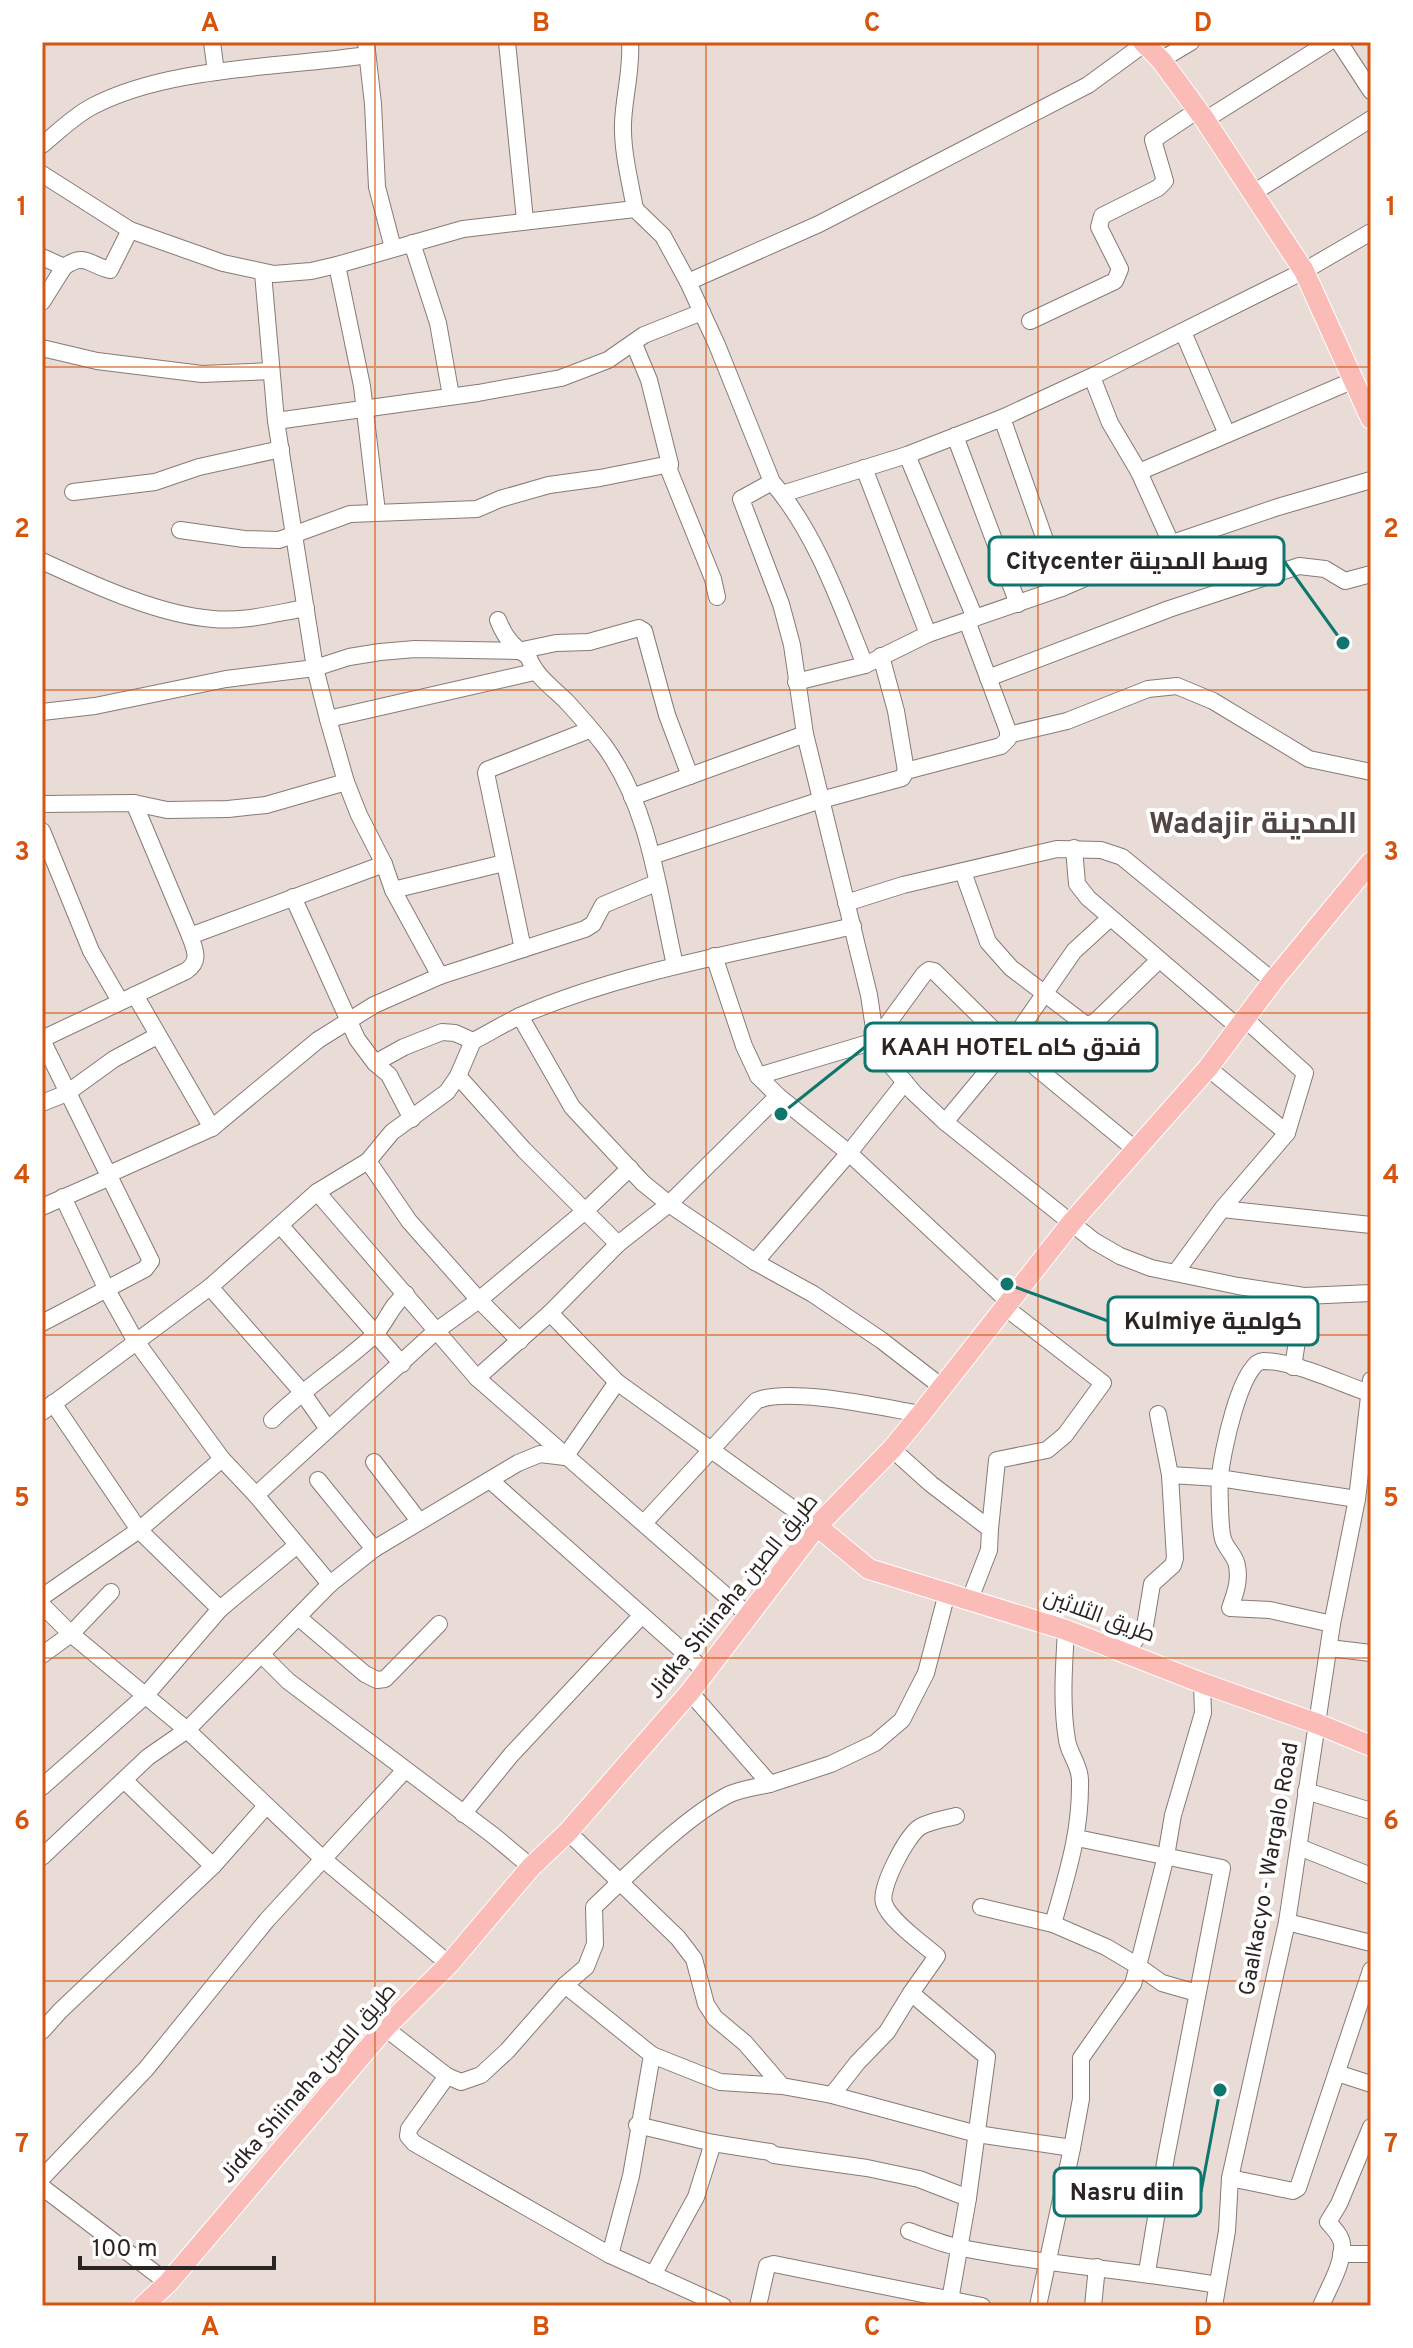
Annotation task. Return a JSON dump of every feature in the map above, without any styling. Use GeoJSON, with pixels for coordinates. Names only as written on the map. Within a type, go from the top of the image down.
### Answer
{"type":"FeatureCollection","features":[{"type":"Feature","properties":{"kind":"main road"},"geometry":{"type":"LineString","coordinates":[[1144,43],[1161,60],[1201,115],[1304,271],[1371,419]]}},
{"type":"Feature","properties":{"kind":"main road","name":"Jidka Shiinaha طريق الصين"},"geometry":{"type":"LineString","coordinates":[[143,2306],[168,2283],[385,2028],[449,1964],[531,1867],[568,1832],[690,1692],[817,1526],[892,1449],[1072,1222],[1208,1068],[1273,981],[1371,862]]}},
{"type":"Feature","properties":{"kind":"main road","name":"طريق الثلاثين"},"geometry":{"type":"LineString","coordinates":[[817,1526],[869,1569],[1066,1630],[1371,1746]]}},
{"type":"Feature","properties":{"kind":"street"},"geometry":{"type":"LineString","coordinates":[[212,42],[216,72]]}},
{"type":"Feature","properties":{"kind":"street"},"geometry":{"type":"LineString","coordinates":[[507,42],[525,220]]}},
{"type":"Feature","properties":{"kind":"street"},"geometry":{"type":"LineString","coordinates":[[630,42],[629,81],[623,121],[635,209],[663,236],[688,282],[777,488],[822,565],[865,665]]}},
{"type":"Feature","properties":{"kind":"street"},"geometry":{"type":"LineString","coordinates":[[1161,60],[1191,42]]}},
{"type":"Feature","properties":{"kind":"street"},"geometry":{"type":"LineString","coordinates":[[1030,321],[1115,281],[1120,269],[1099,227],[1102,216],[1158,188],[1165,181],[1153,140],[1329,42]]}},
{"type":"Feature","properties":{"kind":"street"},"geometry":{"type":"LineString","coordinates":[[1339,42],[1371,91]]}},
{"type":"Feature","properties":{"kind":"street"},"geometry":{"type":"LineString","coordinates":[[688,282],[819,224],[1076,91],[1144,43]]}},
{"type":"Feature","properties":{"kind":"street"},"geometry":{"type":"LineString","coordinates":[[42,145],[88,109],[115,96],[174,79],[367,49],[377,187],[393,248]]}},
{"type":"Feature","properties":{"kind":"street"},"geometry":{"type":"LineString","coordinates":[[1253,193],[1371,119]]}},
{"type":"Feature","properties":{"kind":"street"},"geometry":{"type":"LineString","coordinates":[[42,174],[130,230],[223,263],[263,273],[292,274],[337,265],[463,229],[635,209]]}},
{"type":"Feature","properties":{"kind":"street"},"geometry":{"type":"LineString","coordinates":[[42,302],[64,267],[75,259],[110,270],[113,268],[130,230]]}},
{"type":"Feature","properties":{"kind":"street"},"geometry":{"type":"LineString","coordinates":[[1371,232],[1304,271],[1183,332],[1002,418],[907,455],[741,499],[781,604],[792,645],[805,734],[869,995],[875,1041],[887,1063],[945,1122],[1094,1241],[1120,1256],[1151,1268],[1304,1296],[1371,1293]]}},
{"type":"Feature","properties":{"kind":"street"},"geometry":{"type":"LineString","coordinates":[[412,243],[438,323],[451,396]]}},
{"type":"Feature","properties":{"kind":"street"},"geometry":{"type":"LineString","coordinates":[[42,257],[64,267]]}},
{"type":"Feature","properties":{"kind":"street"},"geometry":{"type":"LineString","coordinates":[[337,265],[365,408],[377,512]]}},
{"type":"Feature","properties":{"kind":"street"},"geometry":{"type":"LineString","coordinates":[[263,273],[276,421],[315,668],[346,782],[393,890],[440,976]]}},
{"type":"Feature","properties":{"kind":"street"},"geometry":{"type":"LineString","coordinates":[[276,421],[519,386],[579,372],[608,360],[644,335],[702,312]]}},
{"type":"Feature","properties":{"kind":"street"},"geometry":{"type":"LineString","coordinates":[[1183,332],[1227,434]]}},
{"type":"Feature","properties":{"kind":"street"},"geometry":{"type":"LineString","coordinates":[[634,344],[649,380],[669,470],[713,579],[717,597]]}},
{"type":"Feature","properties":{"kind":"street"},"geometry":{"type":"LineString","coordinates":[[42,348],[97,361],[202,374],[271,371]]}},
{"type":"Feature","properties":{"kind":"street"},"geometry":{"type":"LineString","coordinates":[[1092,377],[1110,423],[1139,472],[1171,543]]}},
{"type":"Feature","properties":{"kind":"street"},"geometry":{"type":"LineString","coordinates":[[1139,472],[1354,380]]}},
{"type":"Feature","properties":{"kind":"street"},"geometry":{"type":"LineString","coordinates":[[1002,418],[1062,588]]}},
{"type":"Feature","properties":{"kind":"street"},"geometry":{"type":"LineString","coordinates":[[955,436],[1018,604]]}},
{"type":"Feature","properties":{"kind":"street"},"geometry":{"type":"LineString","coordinates":[[73,492],[155,482],[199,467],[281,449]]}},
{"type":"Feature","properties":{"kind":"street"},"geometry":{"type":"LineString","coordinates":[[907,455],[971,619],[1008,735]]}},
{"type":"Feature","properties":{"kind":"street"},"geometry":{"type":"LineString","coordinates":[[180,530],[244,539],[279,540],[350,514],[477,509],[549,485],[670,464]]}},
{"type":"Feature","properties":{"kind":"street"},"geometry":{"type":"LineString","coordinates":[[864,468],[928,634]]}},
{"type":"Feature","properties":{"kind":"street"},"geometry":{"type":"LineString","coordinates":[[796,682],[865,665],[928,634],[1062,588],[1171,543],[1371,480]]}},
{"type":"Feature","properties":{"kind":"street"},"geometry":{"type":"LineString","coordinates":[[42,561],[83,580],[181,614],[227,620],[306,608]]}},
{"type":"Feature","properties":{"kind":"street"},"geometry":{"type":"LineString","coordinates":[[988,678],[1169,609],[1299,566],[1325,569],[1345,581],[1371,574]]}},
{"type":"Feature","properties":{"kind":"street"},"geometry":{"type":"LineString","coordinates":[[498,620],[518,651],[528,656],[534,672],[572,708],[602,743],[632,797],[652,856],[675,965]]}},
{"type":"Feature","properties":{"kind":"street"},"geometry":{"type":"LineString","coordinates":[[42,712],[95,706],[226,679],[315,668],[349,657],[392,651],[518,651],[556,643],[589,642],[642,629],[667,715],[690,776]]}},
{"type":"Feature","properties":{"kind":"street"},"geometry":{"type":"LineString","coordinates":[[652,856],[821,800],[902,778],[906,771],[896,711],[881,656]]}},
{"type":"Feature","properties":{"kind":"street"},"geometry":{"type":"LineString","coordinates":[[328,719],[534,672]]}},
{"type":"Feature","properties":{"kind":"street"},"geometry":{"type":"LineString","coordinates":[[906,771],[1001,746],[1008,735],[1067,721],[1148,689],[1177,686],[1213,701],[1309,759],[1371,772]]}},
{"type":"Feature","properties":{"kind":"street"},"geometry":{"type":"LineString","coordinates":[[523,949],[487,770],[589,730]]}},
{"type":"Feature","properties":{"kind":"street"},"geometry":{"type":"LineString","coordinates":[[632,797],[805,734]]}},
{"type":"Feature","properties":{"kind":"street"},"geometry":{"type":"LineString","coordinates":[[42,804],[134,803],[167,810],[266,805],[346,782]]}},
{"type":"Feature","properties":{"kind":"street"},"geometry":{"type":"LineString","coordinates":[[42,1323],[145,1269],[151,1261],[42,1039],[192,967],[197,956],[134,803]]}},
{"type":"Feature","properties":{"kind":"street"},"geometry":{"type":"LineString","coordinates":[[42,831],[91,951],[157,1036],[212,1128]]}},
{"type":"Feature","properties":{"kind":"street"},"geometry":{"type":"LineString","coordinates":[[1074,848],[1077,884],[1088,898],[1158,961],[1305,1073],[1287,1133],[1222,1209],[1176,1272]]}},
{"type":"Feature","properties":{"kind":"street"},"geometry":{"type":"LineString","coordinates":[[846,903],[903,885],[1057,849],[1101,850],[1122,857],[1273,981]]}},
{"type":"Feature","properties":{"kind":"street"},"geometry":{"type":"LineString","coordinates":[[393,890],[504,863]]}},
{"type":"Feature","properties":{"kind":"street"},"geometry":{"type":"LineString","coordinates":[[190,936],[384,864]]}},
{"type":"Feature","properties":{"kind":"street"},"geometry":{"type":"LineString","coordinates":[[963,872],[988,942],[1011,968],[1086,1025],[1090,1025],[1158,961]]}},
{"type":"Feature","properties":{"kind":"street"},"geometry":{"type":"LineString","coordinates":[[42,1207],[212,1128],[264,1083],[348,1019],[440,976],[589,927],[599,908],[606,902],[656,883]]}},
{"type":"Feature","properties":{"kind":"street"},"geometry":{"type":"LineString","coordinates":[[293,897],[357,1039],[375,1063],[389,1075],[412,1119]]}},
{"type":"Feature","properties":{"kind":"street"},"geometry":{"type":"LineString","coordinates":[[945,1122],[1009,1045],[1074,951],[1110,918]]}},
{"type":"Feature","properties":{"kind":"street"},"geometry":{"type":"LineString","coordinates":[[220,1609],[139,1530],[47,1407],[210,1287],[317,1192],[368,1161],[392,1132],[447,1092],[458,1076],[473,1041],[520,1016],[601,986],[675,965],[853,926]]}},
{"type":"Feature","properties":{"kind":"street"},"geometry":{"type":"LineString","coordinates":[[714,956],[744,1046],[758,1076],[849,1153],[1008,1306],[1103,1383],[1065,1435],[1047,1450],[997,1460],[989,1550],[970,1599]]}},
{"type":"Feature","properties":{"kind":"street"},"geometry":{"type":"LineString","coordinates":[[758,1076],[875,1041],[929,970],[934,971],[1009,1045],[1136,1150]]}},
{"type":"Feature","properties":{"kind":"street"},"geometry":{"type":"LineString","coordinates":[[520,1016],[572,1107],[643,1183],[755,1262],[813,1294],[881,1340],[942,1387]]}},
{"type":"Feature","properties":{"kind":"street"},"geometry":{"type":"LineString","coordinates":[[375,1063],[442,1032],[455,1033],[473,1041]]}},
{"type":"Feature","properties":{"kind":"street"},"geometry":{"type":"LineString","coordinates":[[42,1103],[67,1093],[114,1059],[157,1036]]}},
{"type":"Feature","properties":{"kind":"street"},"geometry":{"type":"LineString","coordinates":[[1208,1068],[1287,1133]]}},
{"type":"Feature","properties":{"kind":"street"},"geometry":{"type":"LineString","coordinates":[[458,1076],[524,1150],[618,1244]]}},
{"type":"Feature","properties":{"kind":"street"},"geometry":{"type":"LineString","coordinates":[[755,1262],[849,1153],[905,1082]]}},
{"type":"Feature","properties":{"kind":"street"},"geometry":{"type":"LineString","coordinates":[[477,1378],[550,1313],[618,1244],[669,1204],[778,1096]]}},
{"type":"Feature","properties":{"kind":"street"},"geometry":{"type":"LineString","coordinates":[[368,1161],[409,1221],[520,1341]]}},
{"type":"Feature","properties":{"kind":"street"},"geometry":{"type":"LineString","coordinates":[[256,1495],[436,1331],[479,1300],[585,1211],[630,1168]]}},
{"type":"Feature","properties":{"kind":"street"},"geometry":{"type":"LineString","coordinates":[[317,1192],[477,1378],[748,1615]]}},
{"type":"Feature","properties":{"kind":"street"},"geometry":{"type":"LineString","coordinates":[[63,1197],[107,1290],[135,1340],[222,1459],[330,1584]]}},
{"type":"Feature","properties":{"kind":"street"},"geometry":{"type":"LineString","coordinates":[[1222,1209],[1371,1225]]}},
{"type":"Feature","properties":{"kind":"street"},"geometry":{"type":"LineString","coordinates":[[280,1225],[402,1364]]}},
{"type":"Feature","properties":{"kind":"street"},"geometry":{"type":"LineString","coordinates":[[210,1287],[302,1392],[328,1429]]}},
{"type":"Feature","properties":{"kind":"street"},"geometry":{"type":"LineString","coordinates":[[272,1420],[375,1334],[393,1304],[406,1294]]}},
{"type":"Feature","properties":{"kind":"street"},"geometry":{"type":"LineString","coordinates":[[1293,1367],[1304,1296]]}},
{"type":"Feature","properties":{"kind":"street"},"geometry":{"type":"LineString","coordinates":[[550,1313],[617,1382],[817,1526]]}},
{"type":"Feature","properties":{"kind":"street"},"geometry":{"type":"LineString","coordinates":[[1332,1624],[1270,1610],[1230,1608],[1237,1590],[1237,1563],[1223,1540],[1219,1478],[1235,1409],[1250,1368],[1262,1360],[1370,1386]]}},
{"type":"Feature","properties":{"kind":"street"},"geometry":{"type":"LineString","coordinates":[[565,1457],[617,1382]]}},
{"type":"Feature","properties":{"kind":"street","name":"Gaalkacyo - Wargalo Road"},"geometry":{"type":"LineString","coordinates":[[1214,2306],[1227,2231],[1230,2178],[1287,1922],[1332,1624],[1366,1466],[1370,1386]]}},
{"type":"Feature","properties":{"kind":"street"},"geometry":{"type":"LineString","coordinates":[[644,1523],[756,1401],[766,1396],[840,1401],[921,1414]]}},
{"type":"Feature","properties":{"kind":"street"},"geometry":{"type":"LineString","coordinates":[[1127,1652],[1145,1626],[1152,1584],[1173,1565],[1175,1558],[1170,1475],[1158,1414]]}},
{"type":"Feature","properties":{"kind":"street"},"geometry":{"type":"LineString","coordinates":[[892,1449],[931,1484],[990,1529]]}},
{"type":"Feature","properties":{"kind":"street"},"geometry":{"type":"LineString","coordinates":[[42,1857],[148,1757],[187,1730],[330,1584],[374,1549],[518,1463],[540,1454],[565,1457]]}},
{"type":"Feature","properties":{"kind":"street"},"geometry":{"type":"LineString","coordinates":[[42,1597],[139,1530],[222,1459]]}},
{"type":"Feature","properties":{"kind":"street"},"geometry":{"type":"LineString","coordinates":[[374,1462],[419,1521]]}},
{"type":"Feature","properties":{"kind":"street"},"geometry":{"type":"LineString","coordinates":[[1170,1475],[1219,1478],[1357,1499]]}},
{"type":"Feature","properties":{"kind":"street"},"geometry":{"type":"LineString","coordinates":[[318,1480],[374,1549]]}},
{"type":"Feature","properties":{"kind":"street"},"geometry":{"type":"LineString","coordinates":[[491,1481],[705,1671]]}},
{"type":"Feature","properties":{"kind":"street"},"geometry":{"type":"LineString","coordinates":[[45,1779],[145,1696],[220,1609],[296,1546]]}},
{"type":"Feature","properties":{"kind":"street"},"geometry":{"type":"LineString","coordinates":[[42,1655],[71,1634],[111,1592]]}},
{"type":"Feature","properties":{"kind":"street"},"geometry":{"type":"LineString","coordinates":[[385,2028],[447,2076],[461,2082],[481,2075],[507,2051],[565,1985],[586,1967],[595,1944],[594,1907],[697,1816],[730,1794],[842,1759],[875,1743],[902,1720],[926,1673],[947,1593]]}},
{"type":"Feature","properties":{"kind":"street"},"geometry":{"type":"LineString","coordinates":[[42,1605],[71,1634],[187,1730],[323,1859],[449,1964]]}},
{"type":"Feature","properties":{"kind":"street"},"geometry":{"type":"LineString","coordinates":[[463,1814],[511,1755],[642,1615]]}},
{"type":"Feature","properties":{"kind":"street"},"geometry":{"type":"LineString","coordinates":[[298,1617],[365,1674],[377,1680],[385,1679],[439,1624]]}},
{"type":"Feature","properties":{"kind":"street"},"geometry":{"type":"LineString","coordinates":[[1053,1924],[1077,1838],[1080,1776],[1076,1759],[1067,1743],[1063,1675],[1066,1630]]}},
{"type":"Feature","properties":{"kind":"street"},"geometry":{"type":"LineString","coordinates":[[1329,1648],[1371,1653]]}},
{"type":"Feature","properties":{"kind":"street"},"geometry":{"type":"LineString","coordinates":[[262,1655],[288,1681],[531,1867]]}},
{"type":"Feature","properties":{"kind":"street"},"geometry":{"type":"LineString","coordinates":[[1038,2306],[1081,2099],[1081,2058],[1133,1984],[1166,1856],[1173,1815],[1203,1713],[1202,1683]]}},
{"type":"Feature","properties":{"kind":"street"},"geometry":{"type":"LineString","coordinates":[[690,1692],[770,1784]]}},
{"type":"Feature","properties":{"kind":"street"},"geometry":{"type":"LineString","coordinates":[[42,2178],[146,2069],[257,1931],[405,1770]]}},
{"type":"Feature","properties":{"kind":"street"},"geometry":{"type":"LineString","coordinates":[[124,1780],[213,1866]]}},
{"type":"Feature","properties":{"kind":"street"},"geometry":{"type":"LineString","coordinates":[[1306,1791],[1371,1811]]}},
{"type":"Feature","properties":{"kind":"street"},"geometry":{"type":"LineString","coordinates":[[42,2031],[213,1866],[266,1806]]}},
{"type":"Feature","properties":{"kind":"street"},"geometry":{"type":"LineString","coordinates":[[832,2095],[887,2032],[937,1956],[885,1907],[884,1887],[913,1833],[927,1824],[956,1816]]}},
{"type":"Feature","properties":{"kind":"street"},"geometry":{"type":"LineString","coordinates":[[568,1832],[678,1938],[694,1959],[706,2004],[715,2018],[745,2043],[782,2086]]}},
{"type":"Feature","properties":{"kind":"street"},"geometry":{"type":"LineString","coordinates":[[1077,1838],[1222,1868],[1147,2272]]}},
{"type":"Feature","properties":{"kind":"street"},"geometry":{"type":"LineString","coordinates":[[1299,1847],[1371,1876]]}},
{"type":"Feature","properties":{"kind":"street"},"geometry":{"type":"LineString","coordinates":[[981,1907],[1053,1924],[1106,1947],[1162,1983],[1197,1993]]}},
{"type":"Feature","properties":{"kind":"street"},"geometry":{"type":"LineString","coordinates":[[1287,1922],[1371,1943]]}},
{"type":"Feature","properties":{"kind":"street"},"geometry":{"type":"LineString","coordinates":[[1230,2178],[1293,2191],[1298,2188],[1371,1970]]}},
{"type":"Feature","properties":{"kind":"street"},"geometry":{"type":"LineString","coordinates":[[565,1985],[652,2055],[720,2082],[782,2086],[832,2095],[977,2134],[1072,2148]]}},
{"type":"Feature","properties":{"kind":"street"},"geometry":{"type":"LineString","coordinates":[[911,1993],[987,2057],[950,2304]]}},
{"type":"Feature","properties":{"kind":"street"},"geometry":{"type":"LineString","coordinates":[[610,2255],[631,2176],[637,2125],[652,2055]]}},
{"type":"Feature","properties":{"kind":"street"},"geometry":{"type":"LineString","coordinates":[[1337,2073],[1371,2084]]}},
{"type":"Feature","properties":{"kind":"street"},"geometry":{"type":"LineString","coordinates":[[447,2076],[409,2129],[408,2136],[414,2143],[610,2255],[723,2306]]}},
{"type":"Feature","properties":{"kind":"street"},"geometry":{"type":"LineString","coordinates":[[637,2125],[713,2143],[880,2170],[919,2179],[968,2198]]}},
{"type":"Feature","properties":{"kind":"street"},"geometry":{"type":"LineString","coordinates":[[1321,2306],[1341,2254],[1341,2239],[1328,2222],[1367,2147],[1371,2127]]}},
{"type":"Feature","properties":{"kind":"street"},"geometry":{"type":"LineString","coordinates":[[653,2275],[696,2197],[713,2143]]}},
{"type":"Feature","properties":{"kind":"street"},"geometry":{"type":"LineString","coordinates":[[42,2187],[168,2283]]}},
{"type":"Feature","properties":{"kind":"street"},"geometry":{"type":"LineString","coordinates":[[909,2231],[958,2248],[1048,2262],[1147,2272],[1217,2285]]}},
{"type":"Feature","properties":{"kind":"street"},"geometry":{"type":"LineString","coordinates":[[1341,2254],[1371,2254]]}},
{"type":"Feature","properties":{"kind":"street"},"geometry":{"type":"LineString","coordinates":[[758,2306],[764,2271],[774,2264],[950,2304],[982,2306]]}},
{"type":"Feature","properties":{"kind":"street"},"geometry":{"type":"LineString","coordinates":[[1093,2306],[1097,2267]]}},
{"type":"Feature","properties":{"kind":"place","name":"Citycenter وسط المدينة"},"geometry":{"type":"Point","coordinates":[1343,643]}},
{"type":"Feature","properties":{"kind":"place","name":"KAAH HOTEL فندق كاه"},"geometry":{"type":"Point","coordinates":[781,1114]}},
{"type":"Feature","properties":{"kind":"place","name":"Kulmiye كولمية"},"geometry":{"type":"Point","coordinates":[1007,1284]}},
{"type":"Feature","properties":{"kind":"place","name":"Nasru diin"},"geometry":{"type":"Point","coordinates":[1220,2090]}},
{"type":"Feature","properties":{"kind":"district","name":"Wadajir المدينة"},"geometry":{"type":"Point","coordinates":[1253,825]}}]}
